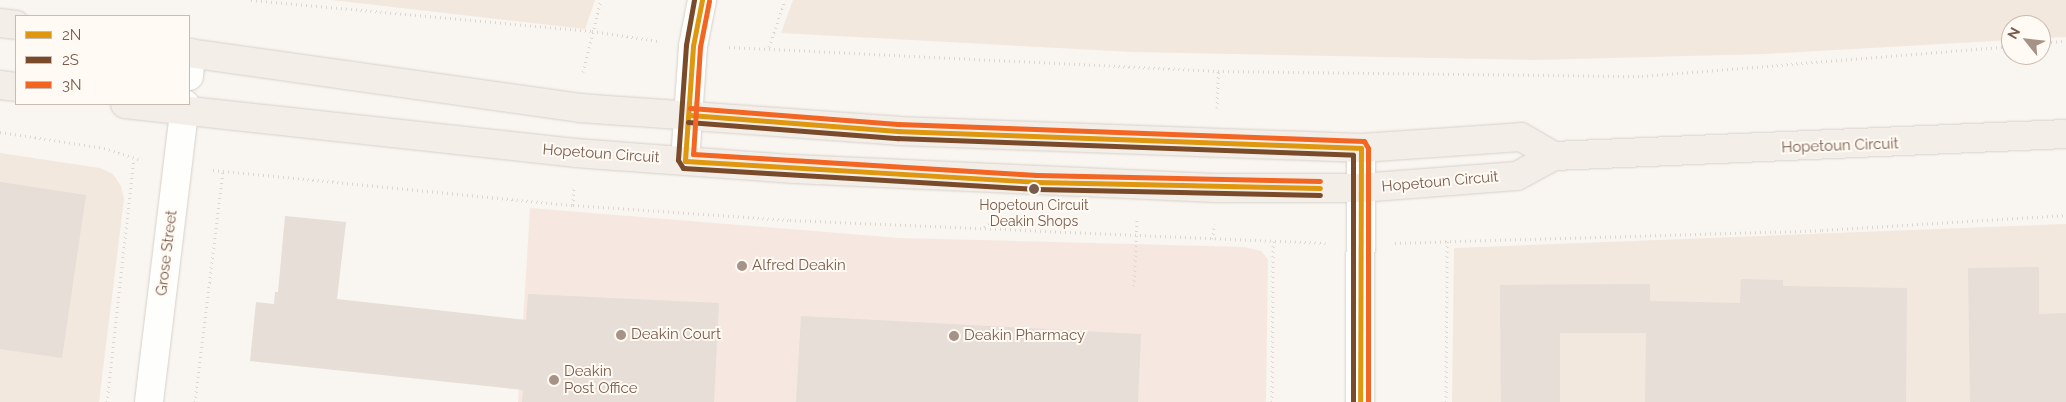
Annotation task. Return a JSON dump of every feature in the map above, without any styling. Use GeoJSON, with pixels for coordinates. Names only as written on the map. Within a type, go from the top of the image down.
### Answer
{"type":"FeatureCollection","features":[{"type":"Feature","properties":{"kind":"main road"},"geometry":{"type":"LineString","coordinates":[[0,23],[15,26]]}},
{"type":"Feature","properties":{"kind":"main road"},"geometry":{"type":"LineString","coordinates":[[190,61],[580,108],[898,131],[1361,148],[1521,137],[1554,156]]}},
{"type":"Feature","properties":{"kind":"main road"},"geometry":{"type":"LineString","coordinates":[[0,85],[15,87]]}},
{"type":"Feature","properties":{"kind":"main road","name":"Hopetoun Circuit"},"geometry":{"type":"LineString","coordinates":[[140,105],[185,108],[574,153],[1036,182],[1360,188],[1517,176],[1554,156],[2066,134]]}},
{"type":"Feature","properties":{"kind":"street"},"geometry":{"type":"LineString","coordinates":[[685,160],[693,46],[702,0]]}},
{"type":"Feature","properties":{"kind":"street","name":"Grose Street"},"geometry":{"type":"LineString","coordinates":[[150,402],[185,108]]}},
{"type":"Feature","properties":{"kind":"street"},"geometry":{"type":"LineString","coordinates":[[1360,402],[1361,148]]}},
{"type":"Feature","properties":{"kind":"path"},"geometry":{"type":"LineString","coordinates":[[251,0],[592,31],[693,46],[769,47],[1218,71],[1642,76],[2001,47]]}},
{"type":"Feature","properties":{"kind":"path"},"geometry":{"type":"LineString","coordinates":[[592,31],[601,0]]}},
{"type":"Feature","properties":{"kind":"path"},"geometry":{"type":"LineString","coordinates":[[769,47],[785,0]]}},
{"type":"Feature","properties":{"kind":"path"},"geometry":{"type":"LineString","coordinates":[[2051,42],[2066,41]]}},
{"type":"Feature","properties":{"kind":"path"},"geometry":{"type":"LineString","coordinates":[[0,132],[104,148],[134,159],[177,163],[223,172],[573,205],[790,220],[1360,245],[1447,240],[1822,230],[2066,215]]}},
{"type":"Feature","properties":{"kind":"path"},"geometry":{"type":"LineString","coordinates":[[106,402],[134,159]]}},
{"type":"Feature","properties":{"kind":"path"},"geometry":{"type":"LineString","coordinates":[[195,402],[223,172]]}},
{"type":"Feature","properties":{"kind":"path"},"geometry":{"type":"LineString","coordinates":[[1134,286],[1138,210]]}},
{"type":"Feature","properties":{"kind":"path"},"geometry":{"type":"LineString","coordinates":[[1446,402],[1447,240]]}},
{"type":"Feature","properties":{"kind":"path"},"geometry":{"type":"LineString","coordinates":[[1272,402],[1274,241]]}},
{"type":"Feature","properties":{"kind":"shaded area"},"geometry":{"type":"Polygon","coordinates":[[[332,0],[595,0],[585,29],[332,0]]]}},
{"type":"Feature","properties":{"kind":"shaded area"},"geometry":{"type":"Polygon","coordinates":[[[793,0],[2066,0],[2066,37],[2051,38],[2051,15],[2001,15],[2001,41],[1764,54],[1535,60],[1134,52],[781,33],[793,0]]]}},
{"type":"Feature","properties":{"kind":"shaded area"},"geometry":{"type":"Polygon","coordinates":[[[0,153],[100,168],[113,174],[121,186],[124,199],[99,402],[0,402],[0,153]]]}},
{"type":"Feature","properties":{"kind":"shaded area"},"geometry":{"type":"Polygon","coordinates":[[[530,208],[899,238],[1244,247],[1261,251],[1268,259],[1266,402],[518,402],[530,208]]]}},
{"type":"Feature","properties":{"kind":"shaded area"},"geometry":{"type":"Polygon","coordinates":[[[2066,224],[2066,402],[1452,402],[1454,248],[2066,224]]]}},
{"type":"Feature","properties":{"kind":"building"},"geometry":{"type":"Polygon","coordinates":[[[0,182],[86,195],[62,358],[0,349],[0,182]]]}},
{"type":"Feature","properties":{"kind":"building"},"geometry":{"type":"Polygon","coordinates":[[[285,216],[346,222],[337,299],[526,320],[528,294],[719,303],[714,402],[522,402],[523,390],[250,361],[256,302],[274,304],[275,292],[278,292],[285,216]]]}},
{"type":"Feature","properties":{"kind":"building"},"geometry":{"type":"Polygon","coordinates":[[[2039,267],[2039,314],[2066,313],[2066,402],[1970,402],[1968,268],[2039,267]]]}},
{"type":"Feature","properties":{"kind":"building"},"geometry":{"type":"Polygon","coordinates":[[[1741,279],[1783,280],[1783,286],[1907,288],[1906,402],[1645,402],[1646,333],[1560,333],[1560,402],[1501,402],[1500,285],[1650,284],[1650,301],[1740,303],[1741,279]]]}},
{"type":"Feature","properties":{"kind":"building"},"geometry":{"type":"Polygon","coordinates":[[[801,316],[1141,334],[1138,402],[796,402],[801,316]]]}},
{"type":"Feature","properties":{"kind":"transit line","name":"2S"},"geometry":{"type":"LineString","coordinates":[[694,0],[686,45],[678,160],[683,168],[1036,189],[1320,195]]}},
{"type":"Feature","properties":{"kind":"transit line","name":"2N"},"geometry":{"type":"LineString","coordinates":[[702,0],[693,46],[685,161],[1036,182],[1320,188]]}},
{"type":"Feature","properties":{"kind":"transit line","name":"3N"},"geometry":{"type":"LineString","coordinates":[[709,1],[700,47],[693,154],[1036,175],[1320,181]]}},
{"type":"Feature","properties":{"kind":"transit line","name":"3N"},"geometry":{"type":"LineString","coordinates":[[690,108],[898,124],[1364,141],[1368,148],[1368,402]]}},
{"type":"Feature","properties":{"kind":"transit line","name":"2N"},"geometry":{"type":"LineString","coordinates":[[689,115],[898,131],[1361,148],[1360,402]]}},
{"type":"Feature","properties":{"kind":"transit line","name":"2S"},"geometry":{"type":"LineString","coordinates":[[688,122],[898,138],[1353,155],[1353,402]]}},
{"type":"Feature","properties":{"kind":"place","name":"Hopetoun Circuit Deakin Shops"},"geometry":{"type":"Point","coordinates":[1034,189]}},
{"type":"Feature","properties":{"kind":"place","name":"Alfred Deakin"},"geometry":{"type":"Point","coordinates":[742,266]}},
{"type":"Feature","properties":{"kind":"place","name":"Deakin Court"},"geometry":{"type":"Point","coordinates":[621,335]}},
{"type":"Feature","properties":{"kind":"place","name":"Deakin Pharmacy"},"geometry":{"type":"Point","coordinates":[954,336]}},
{"type":"Feature","properties":{"kind":"place","name":"Deakin Post Office"},"geometry":{"type":"Point","coordinates":[554,380]}}]}
